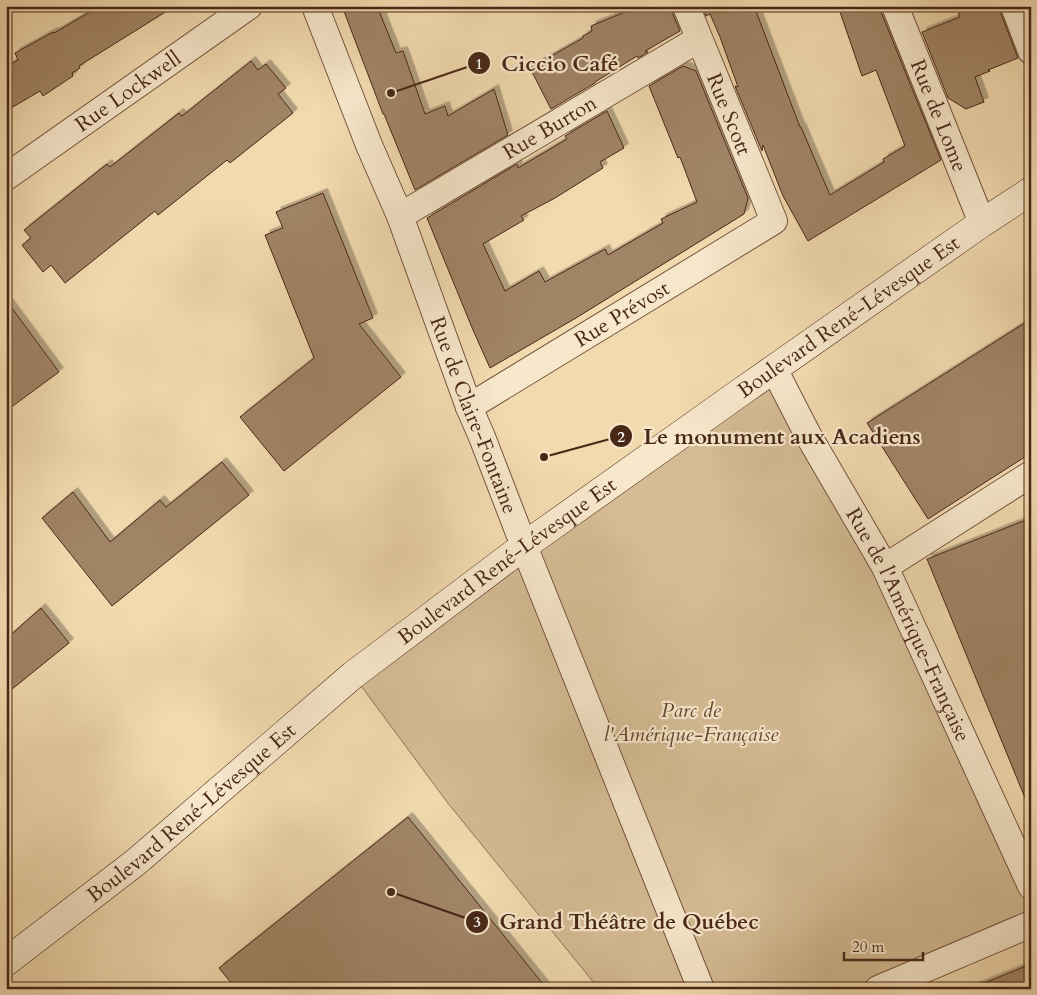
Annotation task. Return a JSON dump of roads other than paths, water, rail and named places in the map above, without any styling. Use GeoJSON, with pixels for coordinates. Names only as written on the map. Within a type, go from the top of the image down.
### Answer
{"type":"FeatureCollection","features":[{"type":"Feature","properties":{"kind":"main road","name":"Boulevard René-Lévesque Est"},"geometry":{"type":"LineString","coordinates":[[6,962],[136,862],[353,676],[524,546],[982,223],[1031,191]]}},
{"type":"Feature","properties":{"kind":"street","name":"Rue Lockwell"},"geometry":{"type":"LineString","coordinates":[[6,177],[249,6]]}},
{"type":"Feature","properties":{"kind":"street","name":"Rue de Claire-Fontaine"},"geometry":{"type":"LineString","coordinates":[[315,6],[369,145],[400,216],[469,407],[701,989]]}},
{"type":"Feature","properties":{"kind":"street","name":"Rue Scott"},"geometry":{"type":"LineString","coordinates":[[686,6],[774,221]]}},
{"type":"Feature","properties":{"kind":"street","name":"Rue de Lome"},"geometry":{"type":"LineString","coordinates":[[895,6],[982,223]]}},
{"type":"Feature","properties":{"kind":"street"},"geometry":{"type":"LineString","coordinates":[[1014,6],[1031,51]]}},
{"type":"Feature","properties":{"kind":"street","name":"Rue Burton"},"geometry":{"type":"LineString","coordinates":[[400,216],[699,39]]}},
{"type":"Feature","properties":{"kind":"street","name":"Rue Prévost"},"geometry":{"type":"LineString","coordinates":[[469,407],[774,221]]}},
{"type":"Feature","properties":{"kind":"street","name":"Rue de l'Amérique-Française"},"geometry":{"type":"LineString","coordinates":[[774,369],[808,435],[885,567],[1031,886]]}},
{"type":"Feature","properties":{"kind":"street"},"geometry":{"type":"LineString","coordinates":[[885,567],[1031,474]]}},
{"type":"Feature","properties":{"kind":"street"},"geometry":{"type":"LineString","coordinates":[[878,989],[1031,924]]}},
{"type":"Feature","properties":{"kind":"place","name":"Ciccio Café"},"geometry":{"type":"Point","coordinates":[391,93]}},
{"type":"Feature","properties":{"kind":"place","name":"Le monument aux Acadiens"},"geometry":{"type":"Point","coordinates":[544,457]}},
{"type":"Feature","properties":{"kind":"place","name":"Grand Théâtre de Québec"},"geometry":{"type":"Point","coordinates":[391,892]}},
{"type":"Feature","properties":{"kind":"park label","name":"Parc de l'Amérique-Française"},"geometry":{"type":"Point","coordinates":[691,722]}}]}
